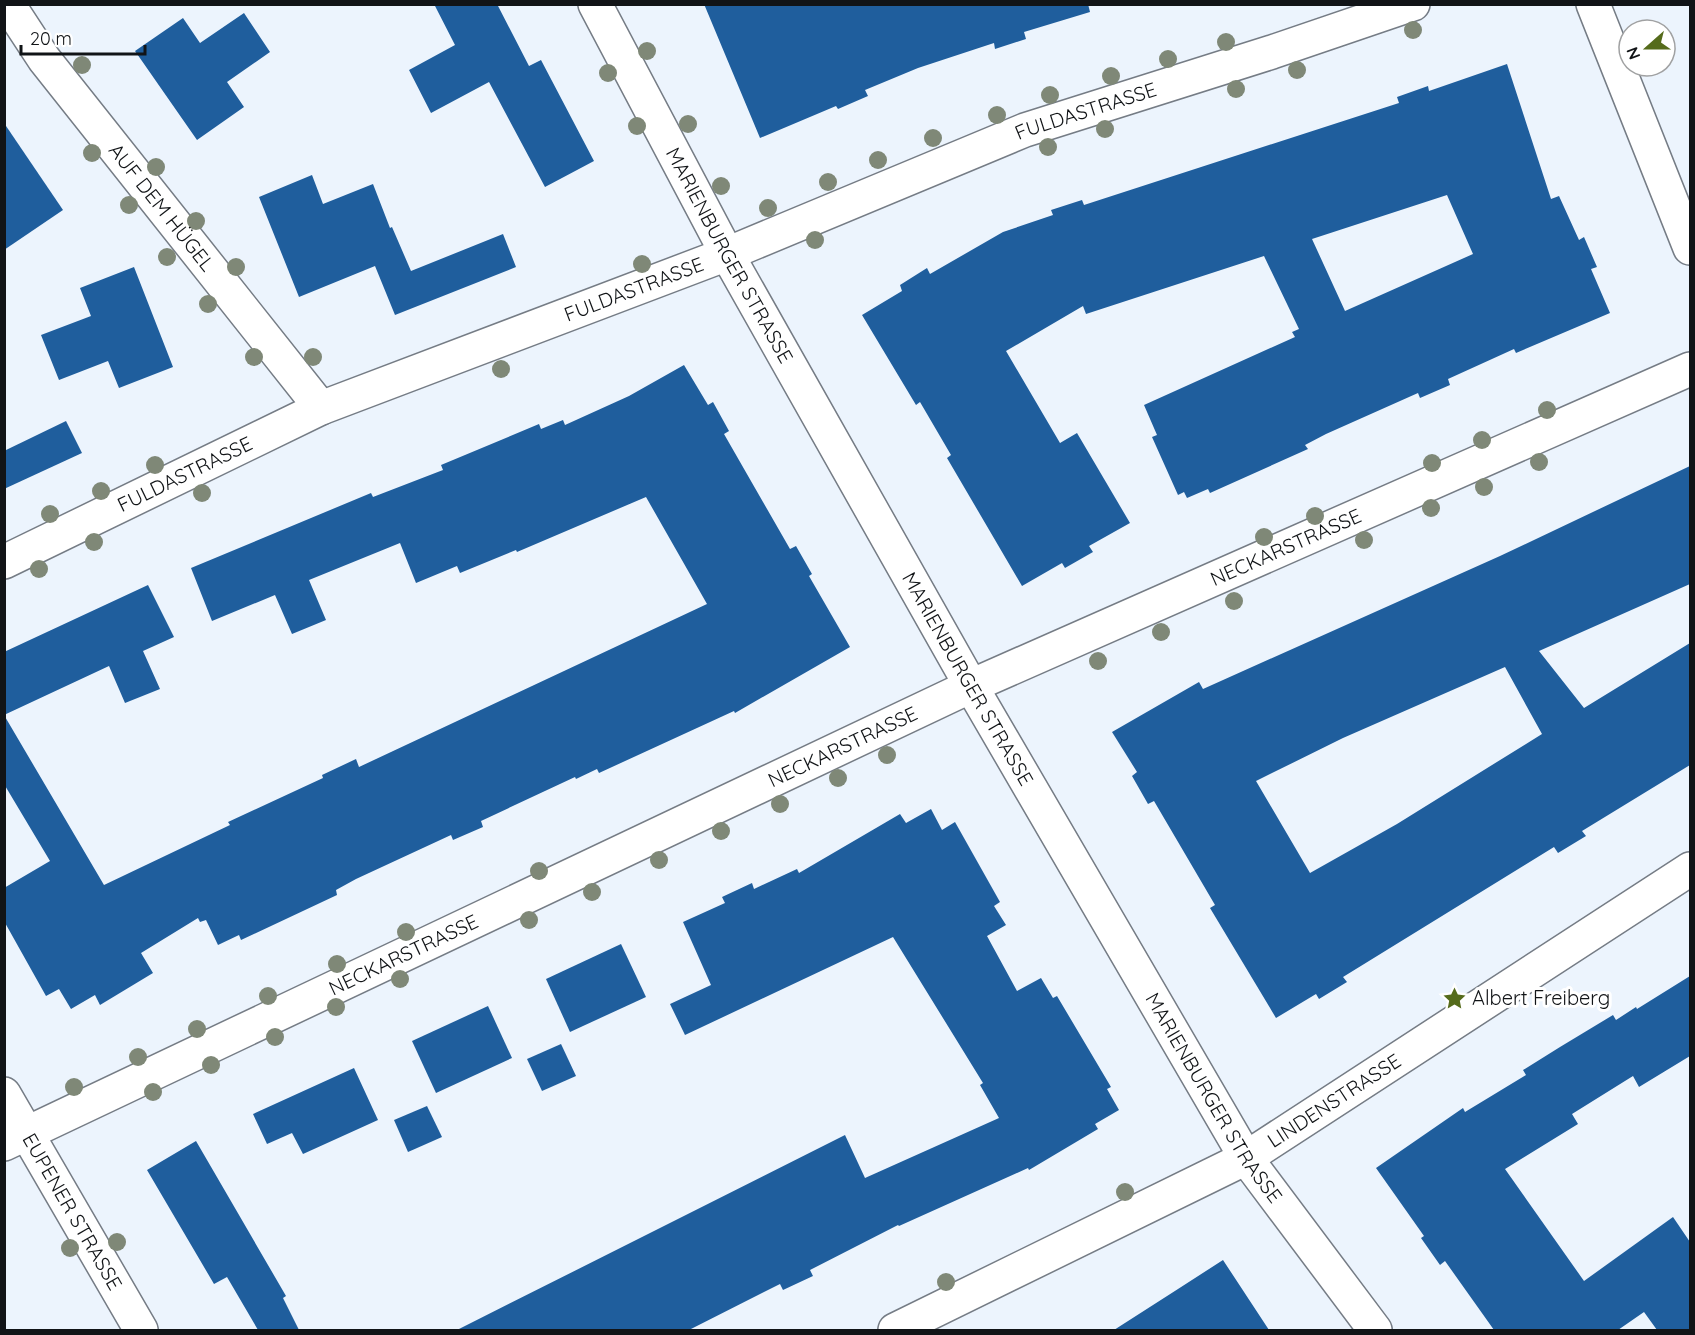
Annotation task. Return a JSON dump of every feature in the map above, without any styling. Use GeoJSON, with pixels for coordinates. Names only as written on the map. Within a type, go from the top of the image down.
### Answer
{"type":"FeatureCollection","features":[{"type":"Feature","properties":{"kind":"street","name":"AUF DEM HÜGEL"},"geometry":{"type":"LineString","coordinates":[[8,4],[44,59],[321,408]]}},
{"type":"Feature","properties":{"kind":"street","name":"MARIENBURGER STRASSE"},"geometry":{"type":"LineString","coordinates":[[595,4],[727,254],[971,686],[1246,1158],[1375,1330]]}},
{"type":"Feature","properties":{"kind":"street","name":"FULDASTRASSE"},"geometry":{"type":"LineString","coordinates":[[4,562],[321,408],[727,254],[1025,129],[1272,52],[1413,4]]}},
{"type":"Feature","properties":{"kind":"street"},"geometry":{"type":"LineString","coordinates":[[1593,4],[1690,248]]}},
{"type":"Feature","properties":{"kind":"street","name":"NECKARSTRASSE"},"geometry":{"type":"LineString","coordinates":[[16,1139],[971,686],[1690,369]]}},
{"type":"Feature","properties":{"kind":"street","name":"LINDENSTRASSE"},"geometry":{"type":"LineString","coordinates":[[895,1330],[1246,1158],[1690,869]]}},
{"type":"Feature","properties":{"kind":"street","name":"EUPENER STRASSE"},"geometry":{"type":"LineString","coordinates":[[4,1094],[16,1139],[141,1330]]}},
{"type":"Feature","properties":{"kind":"building"},"geometry":{"type":"Polygon","coordinates":[[[434,4],[497,4],[529,66],[541,60],[594,161],[545,187],[489,82],[431,113],[409,70],[455,45],[434,4]]]}},
{"type":"Feature","properties":{"kind":"building"},"geometry":{"type":"Polygon","coordinates":[[[704,4],[1088,4],[1090,12],[1024,32],[1026,39],[995,49],[994,43],[918,68],[865,90],[868,96],[838,109],[836,106],[760,138],[704,4]]]}},
{"type":"Feature","properties":{"kind":"building"},"geometry":{"type":"Polygon","coordinates":[[[244,13],[270,52],[227,82],[244,107],[197,140],[135,51],[183,18],[200,43],[244,13]]]}},
{"type":"Feature","properties":{"kind":"building"},"geometry":{"type":"Polygon","coordinates":[[[1507,64],[1551,199],[1559,196],[1579,240],[1584,237],[1597,267],[1591,269],[1610,313],[1516,353],[1514,349],[1448,379],[1450,385],[1420,398],[1418,393],[1326,434],[1305,445],[1308,449],[1210,493],[1208,489],[1187,498],[1184,492],[1178,495],[1152,437],[1157,435],[1144,405],[1295,337],[1292,332],[1299,329],[1264,256],[1086,314],[1083,306],[1006,351],[1060,443],[1077,433],[1130,523],[1089,546],[1093,552],[1065,568],[1062,563],[1022,586],[947,458],[951,455],[920,402],[916,405],[862,315],[902,291],[900,285],[927,268],[930,274],[1003,232],[1053,215],[1051,210],[1082,200],[1084,205],[1399,103],[1397,97],[1428,86],[1429,91],[1507,64]],[[1447,195],[1312,239],[1345,311],[1473,254],[1447,195]]]}},
{"type":"Feature","properties":{"kind":"building"},"geometry":{"type":"Polygon","coordinates":[[[4,123],[63,210],[4,250],[4,123]]]}},
{"type":"Feature","properties":{"kind":"building"},"geometry":{"type":"Polygon","coordinates":[[[312,175],[323,204],[373,184],[390,228],[392,227],[411,271],[503,234],[516,267],[395,315],[375,266],[299,297],[259,197],[312,175]]]}},
{"type":"Feature","properties":{"kind":"building"},"geometry":{"type":"Polygon","coordinates":[[[134,267],[173,367],[119,388],[108,361],[59,380],[41,335],[91,316],[80,288],[134,267]]]}},
{"type":"Feature","properties":{"kind":"building"},"geometry":{"type":"Polygon","coordinates":[[[684,365],[708,405],[713,402],[729,431],[724,434],[790,549],[796,546],[812,574],[809,576],[850,647],[735,713],[734,711],[599,773],[597,769],[576,779],[575,777],[481,821],[483,827],[453,840],[451,835],[356,879],[336,890],[337,895],[241,940],[239,935],[218,945],[206,920],[200,922],[198,918],[141,953],[153,973],[100,1005],[95,995],[71,1009],[59,989],[46,996],[4,921],[4,888],[50,861],[4,784],[4,715],[104,885],[230,825],[228,822],[323,778],[322,775],[356,759],[359,767],[707,604],[646,497],[517,552],[516,550],[460,573],[457,566],[416,583],[400,543],[309,580],[326,620],[292,634],[275,595],[212,621],[191,568],[371,493],[373,497],[443,470],[441,465],[539,424],[541,429],[563,420],[565,425],[629,396],[684,365]]]}},
{"type":"Feature","properties":{"kind":"building"},"geometry":{"type":"Polygon","coordinates":[[[66,421],[82,453],[4,489],[4,451],[66,421]]]}},
{"type":"Feature","properties":{"kind":"building"},"geometry":{"type":"Polygon","coordinates":[[[1690,466],[1690,584],[1539,651],[1584,708],[1690,643],[1690,765],[1582,831],[1586,836],[1558,853],[1554,847],[1343,977],[1347,982],[1319,999],[1316,994],[1276,1018],[1210,908],[1215,905],[1154,801],[1148,804],[1132,776],[1137,772],[1112,732],[1199,682],[1203,689],[1500,556],[1690,466]],[[1505,667],[1343,738],[1256,781],[1310,873],[1397,824],[1542,734],[1505,667]]]}},
{"type":"Feature","properties":{"kind":"building"},"geometry":{"type":"Polygon","coordinates":[[[148,585],[174,637],[143,651],[160,689],[125,703],[109,666],[4,715],[4,652],[148,585]]]}},
{"type":"Feature","properties":{"kind":"building"},"geometry":{"type":"Polygon","coordinates":[[[931,809],[942,830],[955,822],[1000,902],[994,906],[1006,925],[987,936],[1017,991],[1041,978],[1053,998],[1057,996],[1111,1087],[1107,1089],[1119,1110],[1095,1124],[1098,1129],[1029,1170],[1028,1168],[898,1225],[810,1270],[813,1276],[783,1290],[780,1284],[689,1330],[457,1330],[845,1135],[865,1178],[999,1118],[980,1085],[983,1083],[893,937],[685,1035],[670,1004],[711,985],[683,922],[725,903],[722,897],[752,883],[754,889],[797,869],[799,873],[900,814],[906,823],[931,809]]]}},
{"type":"Feature","properties":{"kind":"building"},"geometry":{"type":"Polygon","coordinates":[[[621,944],[646,997],[570,1032],[546,979],[621,944]]]}},
{"type":"Feature","properties":{"kind":"building"},"geometry":{"type":"Polygon","coordinates":[[[1690,976],[1690,1056],[1639,1087],[1633,1076],[1572,1114],[1578,1124],[1505,1169],[1584,1281],[1673,1217],[1690,1242],[1690,1330],[1657,1330],[1644,1312],[1618,1330],[1494,1330],[1445,1261],[1440,1265],[1421,1238],[1424,1236],[1376,1168],[1463,1108],[1465,1112],[1526,1075],[1523,1070],[1560,1047],[1613,1015],[1616,1020],[1636,1007],[1637,1009],[1690,976]]]}},
{"type":"Feature","properties":{"kind":"building"},"geometry":{"type":"Polygon","coordinates":[[[488,1006],[512,1058],[436,1093],[412,1041],[488,1006]]]}},
{"type":"Feature","properties":{"kind":"building"},"geometry":{"type":"Polygon","coordinates":[[[561,1044],[576,1076],[542,1091],[527,1059],[561,1044]]]}},
{"type":"Feature","properties":{"kind":"building"},"geometry":{"type":"Polygon","coordinates":[[[354,1068],[378,1120],[303,1154],[292,1133],[267,1144],[253,1114],[354,1068]]]}},
{"type":"Feature","properties":{"kind":"building"},"geometry":{"type":"Polygon","coordinates":[[[427,1106],[442,1137],[408,1152],[394,1120],[427,1106]]]}},
{"type":"Feature","properties":{"kind":"building"},"geometry":{"type":"Polygon","coordinates":[[[196,1141],[286,1296],[283,1298],[299,1330],[258,1330],[227,1277],[214,1284],[147,1170],[196,1141]]]}},
{"type":"Feature","properties":{"kind":"building"},"geometry":{"type":"Polygon","coordinates":[[[1223,1260],[1269,1330],[1114,1330],[1178,1289],[1223,1260]]]}},
{"type":"Feature","properties":{"kind":"place","name":"Albert Freiberg"},"geometry":{"type":"Point","coordinates":[1454,998]}}]}
